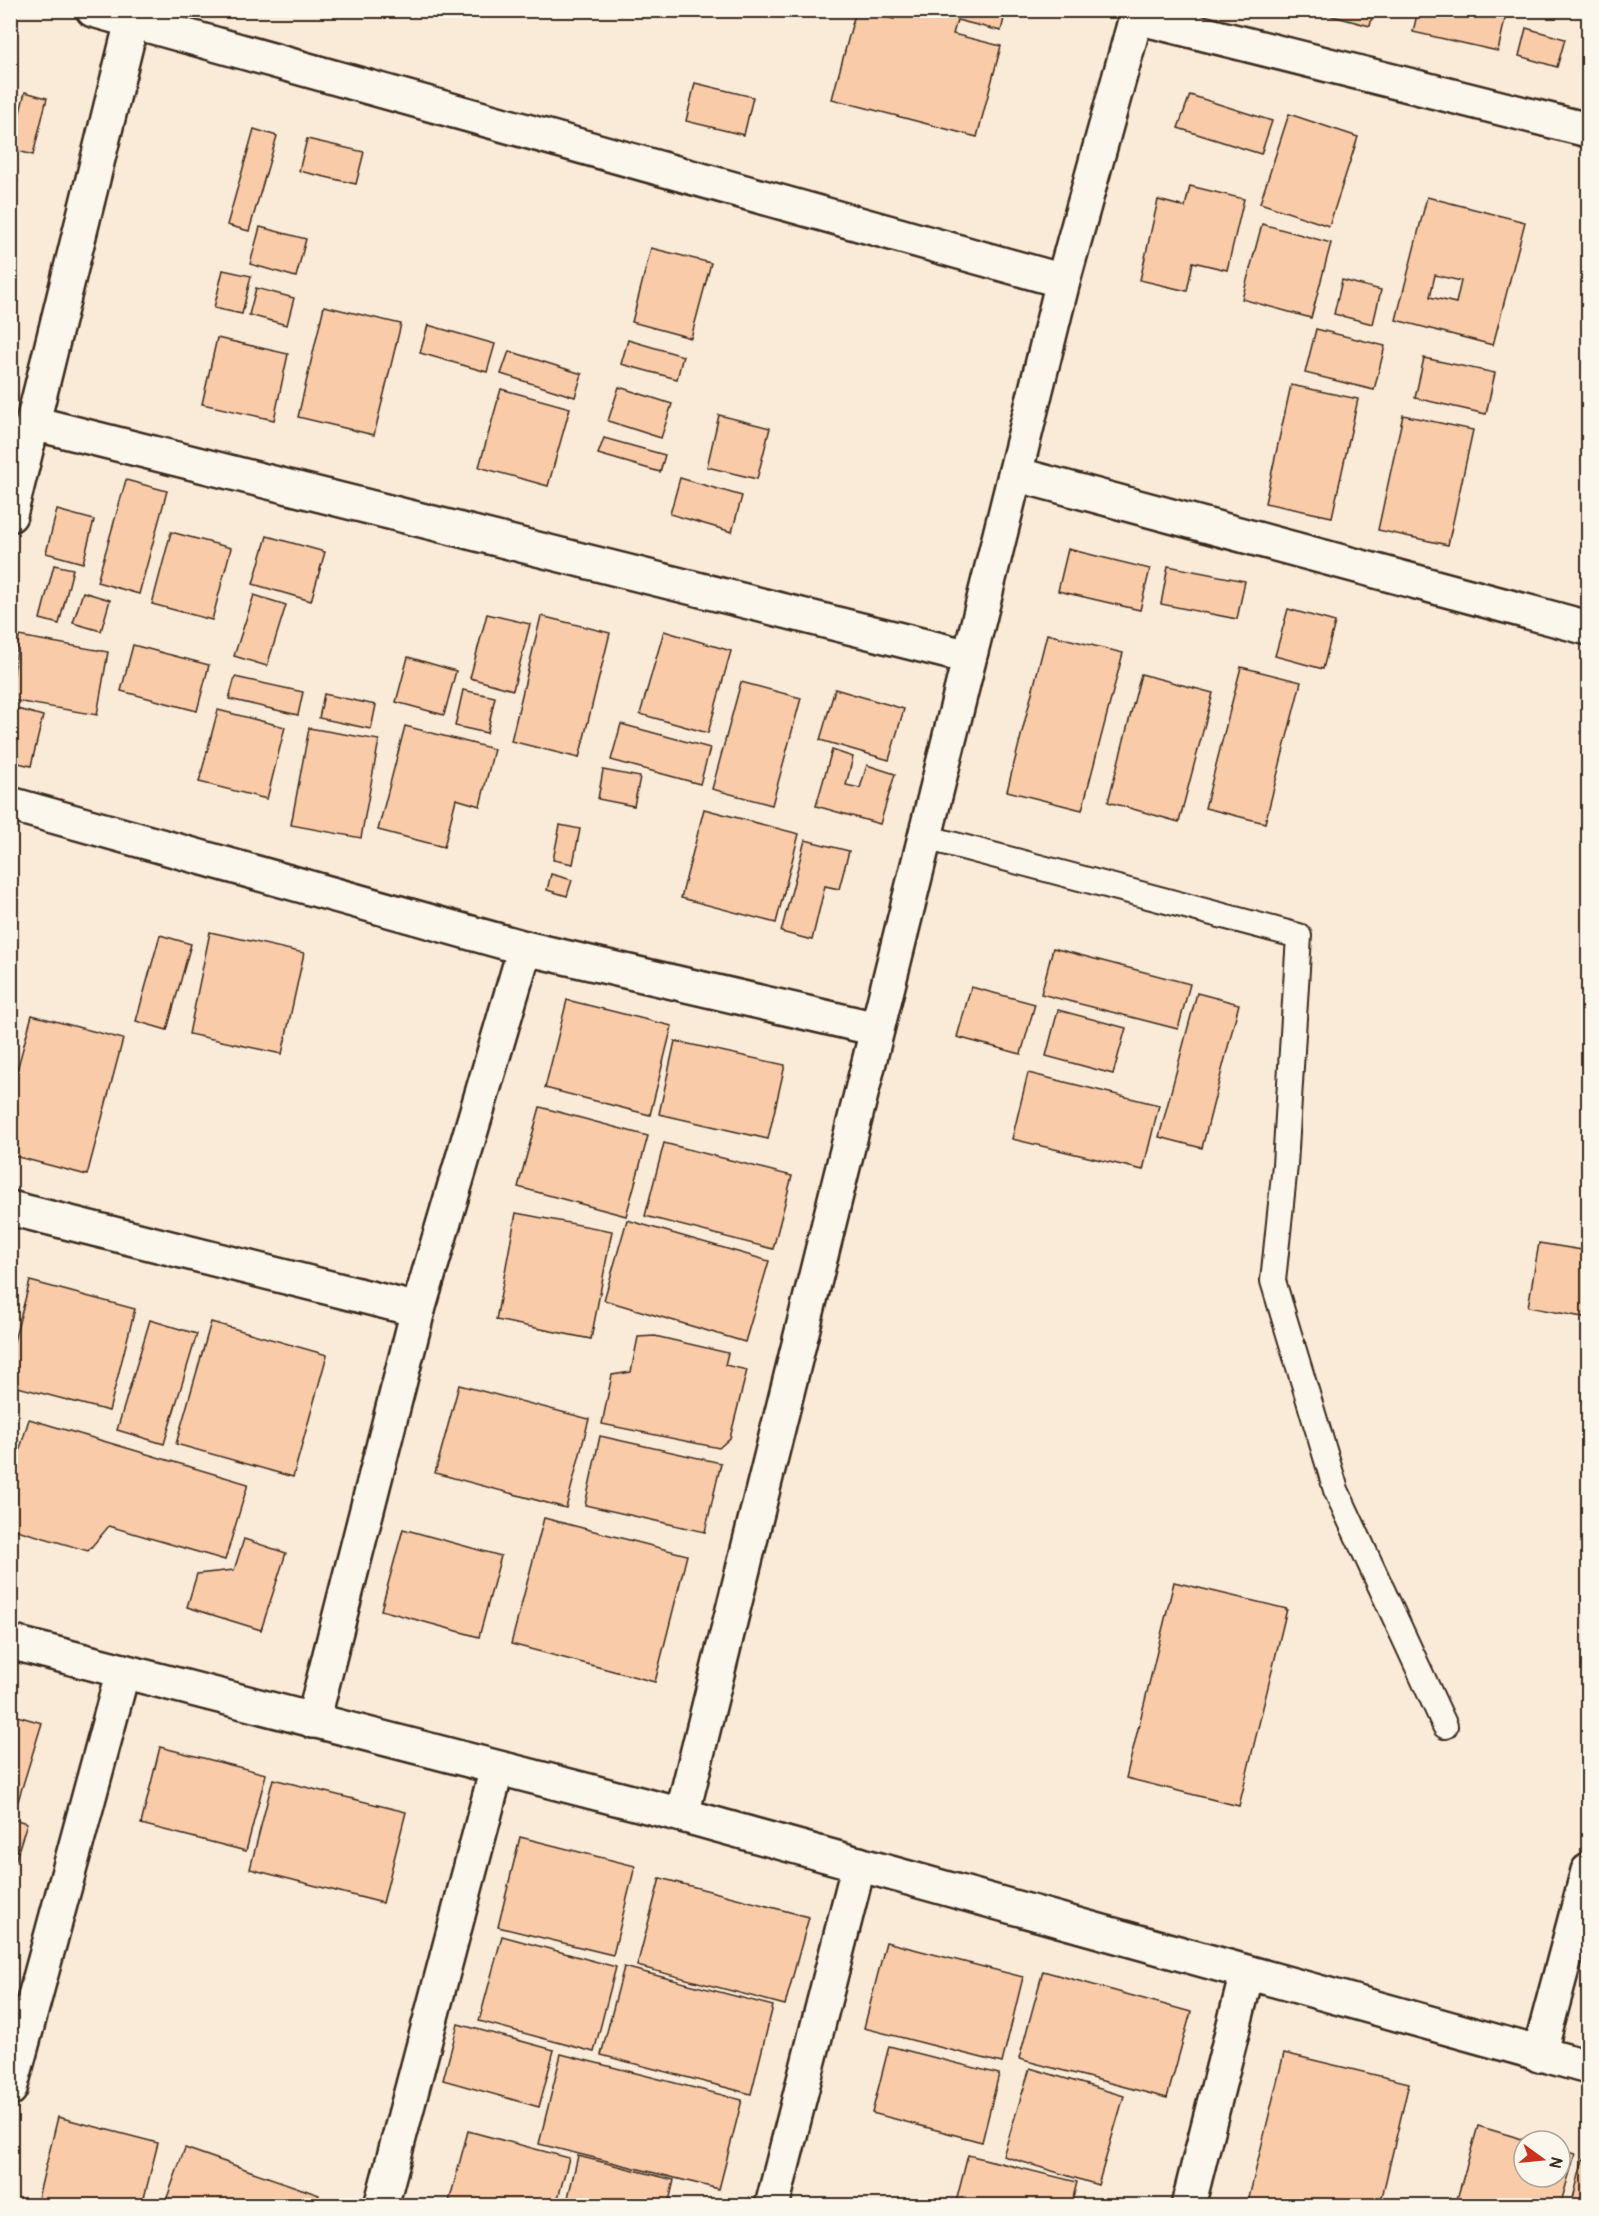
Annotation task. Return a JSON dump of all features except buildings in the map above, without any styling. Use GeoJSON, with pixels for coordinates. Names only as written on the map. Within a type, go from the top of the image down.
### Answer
{"type":"FeatureCollection","features":[{"type":"Feature","properties":{"kind":"street"},"geometry":{"type":"LineString","coordinates":[[93,10],[1063,281]]}},
{"type":"Feature","properties":{"kind":"street"},"geometry":{"type":"LineString","coordinates":[[682,1815],[1063,281],[1137,14],[1588,130]]}},
{"type":"Feature","properties":{"kind":"street"},"geometry":{"type":"LineString","coordinates":[[10,515],[132,21]]}},
{"type":"Feature","properties":{"kind":"street"},"geometry":{"type":"LineString","coordinates":[[33,423],[969,657]]}},
{"type":"Feature","properties":{"kind":"street"},"geometry":{"type":"LineString","coordinates":[[1015,474],[1588,628]]}},
{"type":"Feature","properties":{"kind":"street"},"geometry":{"type":"LineString","coordinates":[[10,804],[525,948],[877,1029]]}},
{"type":"Feature","properties":{"kind":"street"},"geometry":{"type":"LineString","coordinates":[[313,1720],[418,1310],[525,948]]}},
{"type":"Feature","properties":{"kind":"street"},"geometry":{"type":"LineString","coordinates":[[10,1208],[418,1310]]}},
{"type":"Feature","properties":{"kind":"street"},"geometry":{"type":"LineString","coordinates":[[10,1642],[682,1815],[1588,2067]]}},
{"type":"Feature","properties":{"kind":"street"},"geometry":{"type":"LineString","coordinates":[[10,2089],[123,1671]]}},
{"type":"Feature","properties":{"kind":"street"},"geometry":{"type":"LineString","coordinates":[[381,2205],[497,1768]]}},
{"type":"Feature","properties":{"kind":"street"},"geometry":{"type":"LineString","coordinates":[[772,2205],[859,1864]]}},
{"type":"Feature","properties":{"kind":"street"},"geometry":{"type":"LineString","coordinates":[[1539,2055],[1588,1871]]}},
{"type":"Feature","properties":{"kind":"street"},"geometry":{"type":"LineString","coordinates":[[1188,2205],[1247,1973]]}},
{"type":"Feature","properties":{"kind":"lane"},"geometry":{"type":"LineString","coordinates":[[925,837],[1299,936],[1285,1165],[1273,1281],[1336,1490],[1445,1726]]}}]}
